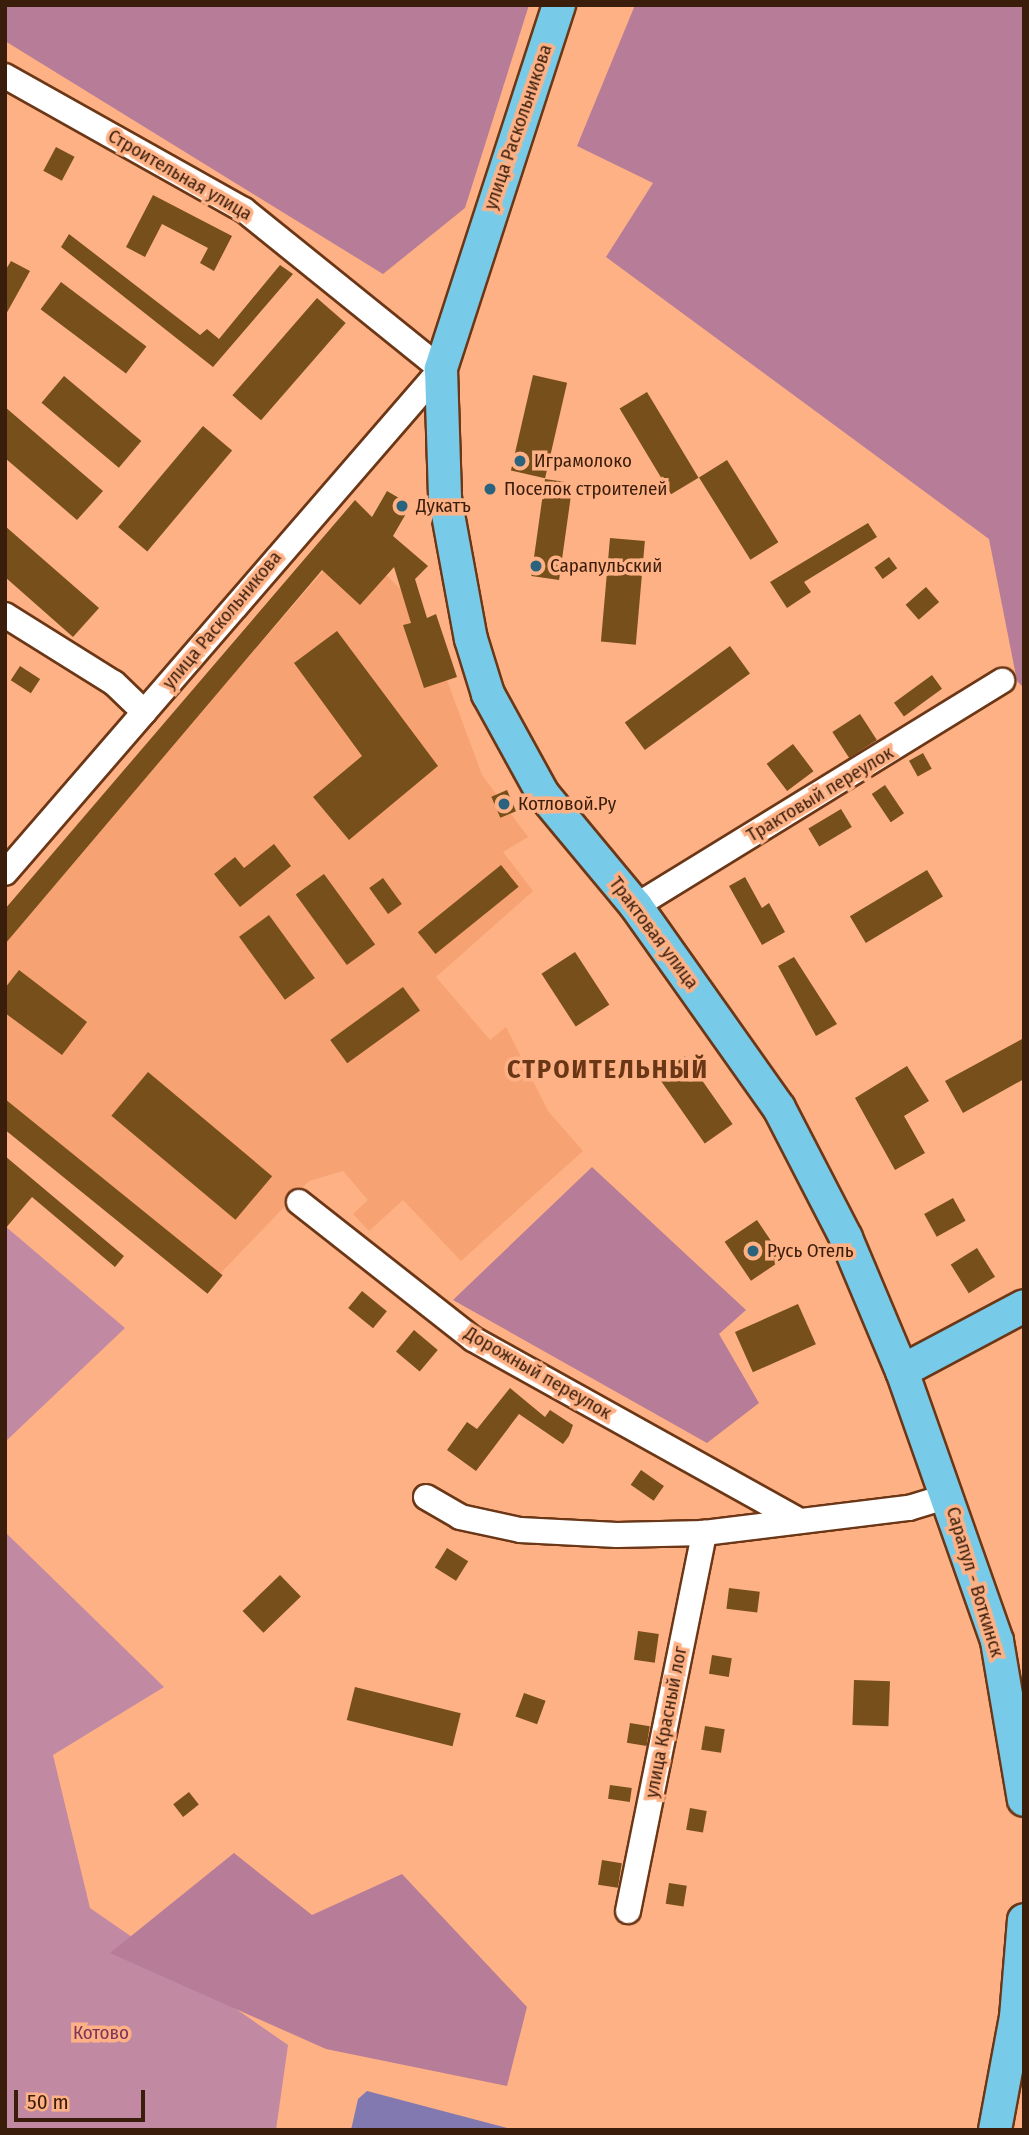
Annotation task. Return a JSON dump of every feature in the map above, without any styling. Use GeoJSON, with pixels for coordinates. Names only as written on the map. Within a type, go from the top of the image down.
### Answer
{"type":"FeatureCollection","features":[{"type":"Feature","properties":{"kind":"main road","name":"улица Раскольникова"},"geometry":{"type":"LineString","coordinates":[[445,486],[442,369],[559,5]]}},
{"type":"Feature","properties":{"kind":"main road","name":"Трактовая улица"},"geometry":{"type":"LineString","coordinates":[[445,486],[471,639],[488,694],[543,793],[635,906],[779,1108],[846,1238],[902,1371]]}},
{"type":"Feature","properties":{"kind":"main road"},"geometry":{"type":"LineString","coordinates":[[902,1371],[1024,1306]]}},
{"type":"Feature","properties":{"kind":"main road","name":"Сарапул - Воткинск"},"geometry":{"type":"LineString","coordinates":[[902,1371],[997,1641],[1024,1800]]}},
{"type":"Feature","properties":{"kind":"main road"},"geometry":{"type":"LineString","coordinates":[[995,2130],[1016,2017],[1024,1920]]}},
{"type":"Feature","properties":{"kind":"street","name":"Строительная улица"},"geometry":{"type":"LineString","coordinates":[[5,76],[244,210],[442,369]]}},
{"type":"Feature","properties":{"kind":"street","name":"улица Раскольникова"},"geometry":{"type":"LineString","coordinates":[[5,873],[442,369]]}},
{"type":"Feature","properties":{"kind":"street"},"geometry":{"type":"LineString","coordinates":[[5,615],[114,683],[144,712]]}},
{"type":"Feature","properties":{"kind":"street","name":"Трактовый переулок"},"geometry":{"type":"LineString","coordinates":[[635,906],[1002,681]]}},
{"type":"Feature","properties":{"kind":"street","name":"Дорожный переулок"},"geometry":{"type":"LineString","coordinates":[[299,1202],[473,1339],[794,1518]]}},
{"type":"Feature","properties":{"kind":"street"},"geometry":{"type":"LineString","coordinates":[[426,1497],[460,1517],[520,1530],[704,1533],[794,1518],[909,1508],[948,1496]]}},
{"type":"Feature","properties":{"kind":"street","name":"улица Красный лог"},"geometry":{"type":"LineString","coordinates":[[628,1911],[704,1533]]}},
{"type":"Feature","properties":{"kind":"shaded area"},"geometry":{"type":"Polygon","coordinates":[[[5,5],[529,5],[465,208],[383,274],[5,41],[5,5]]]}},
{"type":"Feature","properties":{"kind":"shaded area"},"geometry":{"type":"Polygon","coordinates":[[[635,5],[1024,5],[1024,688],[1017,681],[989,539],[606,257],[653,183],[577,146],[635,5]]]}},
{"type":"Feature","properties":{"kind":"shaded area"},"geometry":{"type":"Polygon","coordinates":[[[351,539],[421,610],[482,775],[528,837],[503,852],[533,891],[436,977],[490,1040],[506,1027],[548,1111],[583,1151],[461,1261],[403,1200],[369,1231],[353,1214],[368,1200],[343,1171],[309,1181],[217,1277],[5,1107],[5,938],[351,539]]]}},
{"type":"Feature","properties":{"kind":"shaded area"},"geometry":{"type":"Polygon","coordinates":[[[592,1167],[746,1310],[719,1334],[759,1403],[707,1443],[453,1300],[592,1167]]]}},
{"type":"Feature","properties":{"kind":"shaded area"},"geometry":{"type":"Polygon","coordinates":[[[234,1853],[312,1915],[402,1874],[527,2007],[507,2086],[326,2049],[110,1953],[234,1853]]]}},
{"type":"Feature","properties":{"kind":"shaded area"},"geometry":{"type":"Polygon","coordinates":[[[367,2091],[515,2130],[351,2130],[358,2099],[367,2091]]]}},
{"type":"Feature","properties":{"kind":"green space"},"geometry":{"type":"Polygon","coordinates":[[[5,1226],[125,1328],[5,1442],[5,1226]]]}},
{"type":"Feature","properties":{"kind":"green space","name":"Котово"},"geometry":{"type":"Polygon","coordinates":[[[5,1532],[164,1687],[53,1755],[90,1908],[288,2045],[276,2130],[5,2130],[5,1532]]]}},
{"type":"Feature","properties":{"kind":"building"},"geometry":{"type":"Polygon","coordinates":[[[56,147],[75,157],[62,181],[43,171],[56,147]]]}},
{"type":"Feature","properties":{"kind":"building"},"geometry":{"type":"Polygon","coordinates":[[[153,195],[232,236],[214,271],[200,263],[208,248],[162,224],[145,257],[126,247],[153,195]]]}},
{"type":"Feature","properties":{"kind":"building"},"geometry":{"type":"Polygon","coordinates":[[[69,234],[200,335],[207,329],[219,339],[280,265],[293,274],[213,367],[61,247],[69,234]]]}},
{"type":"Feature","properties":{"kind":"building"},"geometry":{"type":"Polygon","coordinates":[[[11,261],[30,271],[5,316],[5,271],[11,261]]]}},
{"type":"Feature","properties":{"kind":"building"},"geometry":{"type":"Polygon","coordinates":[[[61,282],[146,346],[126,374],[41,309],[61,282]]]}},
{"type":"Feature","properties":{"kind":"building"},"geometry":{"type":"Polygon","coordinates":[[[317,298],[346,323],[261,420],[232,395],[317,298]]]}},
{"type":"Feature","properties":{"kind":"building"},"geometry":{"type":"Polygon","coordinates":[[[533,375],[567,383],[545,478],[511,470],[533,375]]]}},
{"type":"Feature","properties":{"kind":"building"},"geometry":{"type":"Polygon","coordinates":[[[64,376],[141,441],[119,468],[42,403],[64,376]]]}},
{"type":"Feature","properties":{"kind":"building"},"geometry":{"type":"Polygon","coordinates":[[[647,392],[699,478],[671,494],[620,408],[647,392]]]}},
{"type":"Feature","properties":{"kind":"building"},"geometry":{"type":"Polygon","coordinates":[[[5,407],[103,491],[77,520],[5,458],[5,407]]]}},
{"type":"Feature","properties":{"kind":"building"},"geometry":{"type":"Polygon","coordinates":[[[203,426],[232,450],[147,552],[118,527],[203,426]]]}},
{"type":"Feature","properties":{"kind":"building"},"geometry":{"type":"Polygon","coordinates":[[[727,460],[778,542],[750,560],[699,477],[727,460]]]}},
{"type":"Feature","properties":{"kind":"building"},"geometry":{"type":"Polygon","coordinates":[[[545,479],[573,483],[559,580],[531,576],[545,479]]]}},
{"type":"Feature","properties":{"kind":"building"},"geometry":{"type":"Polygon","coordinates":[[[387,491],[411,505],[393,536],[428,566],[415,579],[427,618],[436,614],[457,677],[424,688],[403,625],[411,623],[394,567],[360,605],[322,570],[5,944],[5,909],[355,500],[372,517],[387,491]]]}},
{"type":"Feature","properties":{"kind":"building"},"geometry":{"type":"Polygon","coordinates":[[[868,523],[877,537],[804,582],[811,592],[787,608],[770,582],[868,523]]]}},
{"type":"Feature","properties":{"kind":"building"},"geometry":{"type":"Polygon","coordinates":[[[5,526],[99,608],[73,637],[5,577],[5,526]]]}},
{"type":"Feature","properties":{"kind":"building"},"geometry":{"type":"Polygon","coordinates":[[[610,538],[645,541],[636,645],[601,642],[610,538]]]}},
{"type":"Feature","properties":{"kind":"building"},"geometry":{"type":"Polygon","coordinates":[[[889,557],[897,568],[883,579],[874,568],[889,557]]]}},
{"type":"Feature","properties":{"kind":"building"},"geometry":{"type":"Polygon","coordinates":[[[926,587],[939,602],[919,620],[906,605],[926,587]]]}},
{"type":"Feature","properties":{"kind":"building"},"geometry":{"type":"Polygon","coordinates":[[[337,631],[438,766],[349,840],[313,797],[362,756],[294,663],[337,631]]]}},
{"type":"Feature","properties":{"kind":"building"},"geometry":{"type":"Polygon","coordinates":[[[730,646],[750,674],[645,750],[625,722],[730,646]]]}},
{"type":"Feature","properties":{"kind":"building"},"geometry":{"type":"Polygon","coordinates":[[[20,666],[40,679],[31,693],[11,680],[20,666]]]}},
{"type":"Feature","properties":{"kind":"building"},"geometry":{"type":"Polygon","coordinates":[[[932,675],[942,689],[904,716],[894,703],[932,675]]]}},
{"type":"Feature","properties":{"kind":"building"},"geometry":{"type":"Polygon","coordinates":[[[860,714],[877,740],[849,758],[832,732],[860,714]]]}},
{"type":"Feature","properties":{"kind":"building"},"geometry":{"type":"Polygon","coordinates":[[[793,744],[813,771],[787,791],[767,764],[793,744]]]}},
{"type":"Feature","properties":{"kind":"building"},"geometry":{"type":"Polygon","coordinates":[[[923,753],[932,769],[918,777],[909,761],[923,753]]]}},
{"type":"Feature","properties":{"kind":"building"},"geometry":{"type":"Polygon","coordinates":[[[885,785],[904,813],[891,822],[872,794],[885,785]]]}},
{"type":"Feature","properties":{"kind":"building","name":"Котловой.Ру"},"geometry":{"type":"Polygon","coordinates":[[[507,790],[516,811],[500,818],[491,797],[507,790]]]}},
{"type":"Feature","properties":{"kind":"building"},"geometry":{"type":"Polygon","coordinates":[[[841,809],[852,827],[819,847],[808,829],[841,809]]]}},
{"type":"Feature","properties":{"kind":"building"},"geometry":{"type":"Polygon","coordinates":[[[274,844],[291,866],[240,907],[214,874],[235,857],[244,868],[274,844]]]}},
{"type":"Feature","properties":{"kind":"building"},"geometry":{"type":"Polygon","coordinates":[[[501,865],[519,887],[435,954],[418,932],[501,865]]]}},
{"type":"Feature","properties":{"kind":"building"},"geometry":{"type":"Polygon","coordinates":[[[927,870],[943,897],[866,943],[850,916],[927,870]]]}},
{"type":"Feature","properties":{"kind":"building"},"geometry":{"type":"Polygon","coordinates":[[[324,874],[375,944],[347,965],[296,895],[324,874]]]}},
{"type":"Feature","properties":{"kind":"building"},"geometry":{"type":"Polygon","coordinates":[[[745,877],[762,908],[769,903],[785,932],[762,945],[729,886],[745,877]]]}},
{"type":"Feature","properties":{"kind":"building"},"geometry":{"type":"Polygon","coordinates":[[[383,878],[402,904],[388,914],[369,888],[383,878]]]}},
{"type":"Feature","properties":{"kind":"building"},"geometry":{"type":"Polygon","coordinates":[[[269,915],[315,978],[285,1000],[239,937],[269,915]]]}},
{"type":"Feature","properties":{"kind":"building"},"geometry":{"type":"Polygon","coordinates":[[[575,952],[609,1005],[576,1027],[541,974],[575,952]]]}},
{"type":"Feature","properties":{"kind":"building"},"geometry":{"type":"Polygon","coordinates":[[[794,957],[837,1024],[816,1036],[778,966],[794,957]]]}},
{"type":"Feature","properties":{"kind":"building"},"geometry":{"type":"Polygon","coordinates":[[[19,970],[87,1022],[62,1055],[5,1013],[5,988],[19,970]]]}},
{"type":"Feature","properties":{"kind":"building"},"geometry":{"type":"Polygon","coordinates":[[[403,987],[420,1010],[347,1063],[330,1040],[403,987]]]}},
{"type":"Feature","properties":{"kind":"building"},"geometry":{"type":"Polygon","coordinates":[[[1024,1038],[1024,1079],[963,1113],[945,1081],[1024,1038]]]}},
{"type":"Feature","properties":{"kind":"building"},"geometry":{"type":"Polygon","coordinates":[[[685,1056],[733,1124],[705,1143],[657,1076],[685,1056]]]}},
{"type":"Feature","properties":{"kind":"building"},"geometry":{"type":"Polygon","coordinates":[[[907,1066],[929,1101],[904,1116],[925,1153],[895,1170],[855,1098],[907,1066]]]}},
{"type":"Feature","properties":{"kind":"building"},"geometry":{"type":"Polygon","coordinates":[[[148,1072],[272,1176],[235,1220],[111,1116],[148,1072]]]}},
{"type":"Feature","properties":{"kind":"building"},"geometry":{"type":"Polygon","coordinates":[[[5,1099],[223,1275],[207,1294],[5,1130],[5,1099]]]}},
{"type":"Feature","properties":{"kind":"building"},"geometry":{"type":"Polygon","coordinates":[[[5,1156],[124,1256],[115,1267],[32,1197],[5,1229],[5,1156]]]}},
{"type":"Feature","properties":{"kind":"building"},"geometry":{"type":"Polygon","coordinates":[[[953,1198],[966,1221],[937,1237],[924,1214],[953,1198]]]}},
{"type":"Feature","properties":{"kind":"building"},"geometry":{"type":"Polygon","coordinates":[[[757,1220],[783,1259],[751,1281],[725,1242],[757,1220]]]}},
{"type":"Feature","properties":{"kind":"building"},"geometry":{"type":"Polygon","coordinates":[[[977,1248],[995,1277],[969,1293],[951,1264],[977,1248]]]}},
{"type":"Feature","properties":{"kind":"building"},"geometry":{"type":"Polygon","coordinates":[[[362,1291],[387,1311],[373,1328],[348,1308],[362,1291]]]}},
{"type":"Feature","properties":{"kind":"building"},"geometry":{"type":"Polygon","coordinates":[[[798,1304],[816,1344],[753,1372],[735,1332],[798,1304]]]}},
{"type":"Feature","properties":{"kind":"building"},"geometry":{"type":"Polygon","coordinates":[[[414,1330],[438,1350],[420,1371],[396,1351],[414,1330]]]}},
{"type":"Feature","properties":{"kind":"building"},"geometry":{"type":"Polygon","coordinates":[[[510,1388],[545,1417],[550,1410],[573,1425],[569,1436],[563,1444],[519,1414],[476,1471],[447,1450],[467,1422],[477,1429],[510,1388]]]}},
{"type":"Feature","properties":{"kind":"building"},"geometry":{"type":"Polygon","coordinates":[[[641,1470],[664,1486],[654,1501],[631,1485],[641,1470]]]}},
{"type":"Feature","properties":{"kind":"building"},"geometry":{"type":"Polygon","coordinates":[[[447,1548],[468,1561],[456,1581],[435,1568],[447,1548]]]}},
{"type":"Feature","properties":{"kind":"building"},"geometry":{"type":"Polygon","coordinates":[[[280,1575],[301,1597],[263,1633],[243,1611],[280,1575]]]}},
{"type":"Feature","properties":{"kind":"building"},"geometry":{"type":"Polygon","coordinates":[[[729,1588],[760,1592],[757,1613],[726,1609],[729,1588]]]}},
{"type":"Feature","properties":{"kind":"building"},"geometry":{"type":"Polygon","coordinates":[[[638,1631],[659,1634],[655,1663],[634,1660],[638,1631]]]}},
{"type":"Feature","properties":{"kind":"building"},"geometry":{"type":"Polygon","coordinates":[[[712,1655],[732,1658],[729,1677],[709,1674],[712,1655]]]}},
{"type":"Feature","properties":{"kind":"building"},"geometry":{"type":"Polygon","coordinates":[[[854,1680],[890,1681],[888,1726],[852,1725],[854,1680]]]}},
{"type":"Feature","properties":{"kind":"building"},"geometry":{"type":"Polygon","coordinates":[[[355,1687],[461,1713],[453,1746],[347,1720],[355,1687]]]}},
{"type":"Feature","properties":{"kind":"building"},"geometry":{"type":"Polygon","coordinates":[[[524,1693],[546,1701],[537,1724],[515,1716],[524,1693]]]}},
{"type":"Feature","properties":{"kind":"building"},"geometry":{"type":"Polygon","coordinates":[[[630,1723],[650,1726],[647,1746],[627,1743],[630,1723]]]}},
{"type":"Feature","properties":{"kind":"building"},"geometry":{"type":"Polygon","coordinates":[[[705,1726],[725,1729],[721,1753],[701,1750],[705,1726]]]}},
{"type":"Feature","properties":{"kind":"building"},"geometry":{"type":"Polygon","coordinates":[[[610,1785],[632,1788],[630,1802],[608,1799],[610,1785]]]}},
{"type":"Feature","properties":{"kind":"building"},"geometry":{"type":"Polygon","coordinates":[[[189,1792],[199,1805],[183,1817],[173,1804],[189,1792]]]}},
{"type":"Feature","properties":{"kind":"building"},"geometry":{"type":"Polygon","coordinates":[[[690,1808],[707,1811],[703,1833],[686,1830],[690,1808]]]}},
{"type":"Feature","properties":{"kind":"building"},"geometry":{"type":"Polygon","coordinates":[[[602,1860],[622,1863],[618,1888],[598,1885],[602,1860]]]}},
{"type":"Feature","properties":{"kind":"building"},"geometry":{"type":"Polygon","coordinates":[[[669,1883],[687,1886],[683,1907],[666,1904],[669,1883]]]}},
{"type":"Feature","properties":{"kind":"place","name":"Играмолоко"},"geometry":{"type":"Point","coordinates":[520,461]}},
{"type":"Feature","properties":{"kind":"place","name":"Поселок строителей"},"geometry":{"type":"Point","coordinates":[490,489]}},
{"type":"Feature","properties":{"kind":"place","name":"Дукатъ"},"geometry":{"type":"Point","coordinates":[402,506]}},
{"type":"Feature","properties":{"kind":"place","name":"Сарапульский"},"geometry":{"type":"Point","coordinates":[536,566]}},
{"type":"Feature","properties":{"kind":"place","name":"Котловой.Ру"},"geometry":{"type":"Point","coordinates":[504,804]}},
{"type":"Feature","properties":{"kind":"place","name":"Русь Отель"},"geometry":{"type":"Point","coordinates":[753,1251]}},
{"type":"Feature","properties":{"kind":"district","name":"СТРОИТЕЛЬНЫЙ"},"geometry":{"type":"Point","coordinates":[608,1070]}}]}
